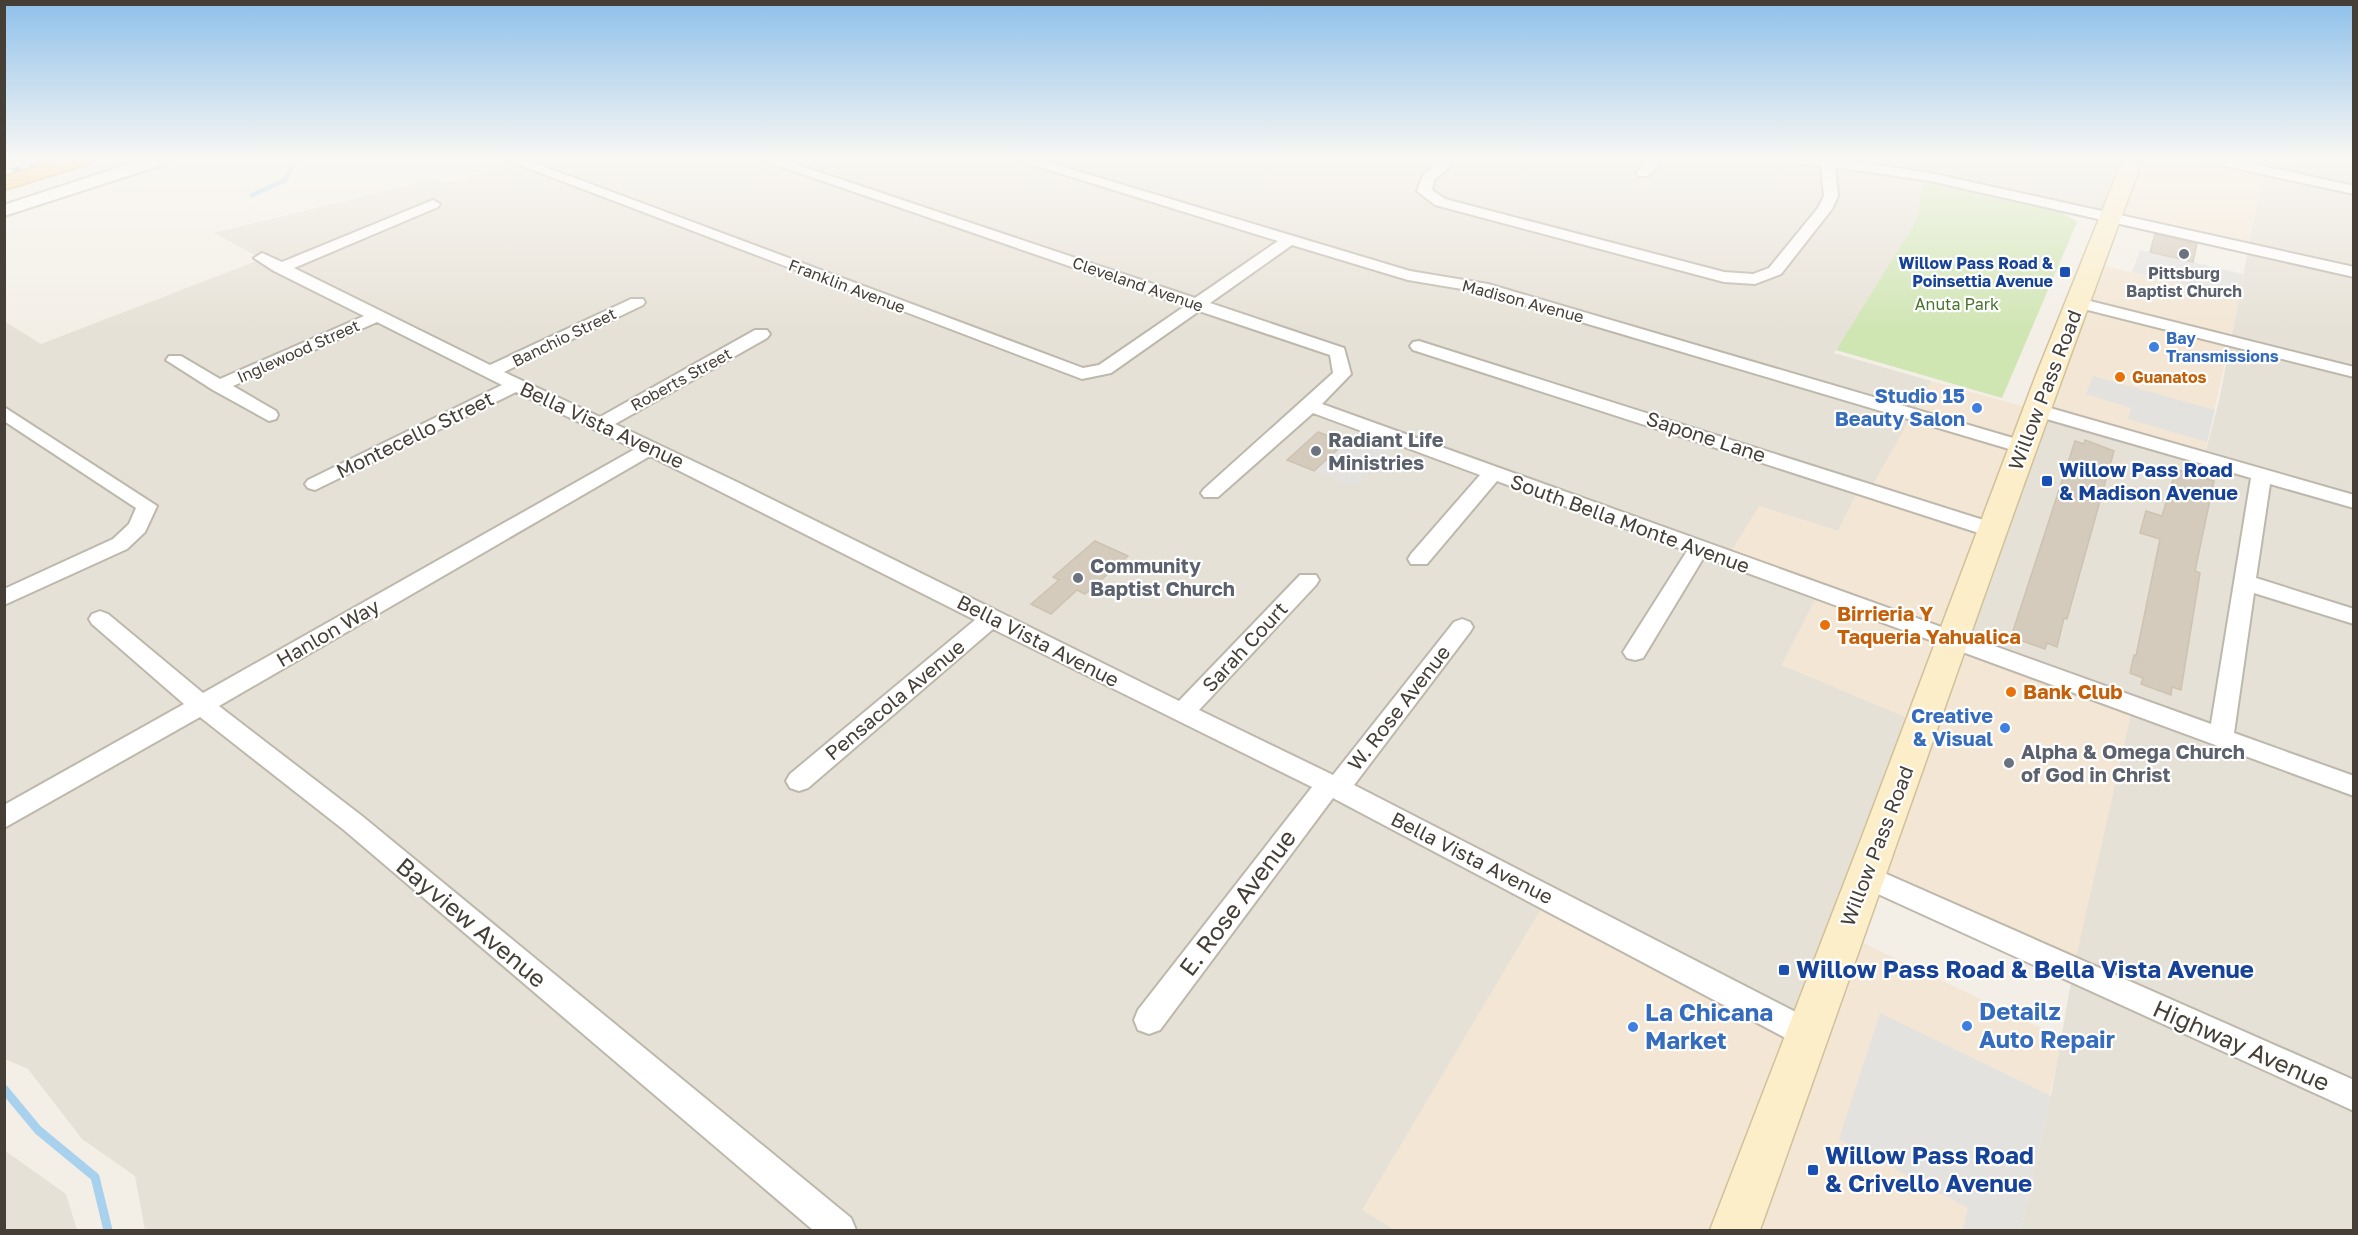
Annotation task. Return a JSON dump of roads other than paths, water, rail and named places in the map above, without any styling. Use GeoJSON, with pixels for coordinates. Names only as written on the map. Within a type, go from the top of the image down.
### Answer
{"type":"FeatureCollection","features":[{"type":"Feature","properties":{"kind":"main road","name":"Willow Pass Road"},"geometry":{"type":"LineString","coordinates":[[1735,1230],[1883,834],[2036,410],[2110,218]]}},
{"type":"Feature","properties":{"kind":"street","name":"Bella Vista Avenue"},"geometry":{"type":"LineString","coordinates":[[398,217],[271,263],[516,385],[732,487],[992,619],[1332,786],[1808,1034]]}},
{"type":"Feature","properties":{"kind":"street","name":"Franklin Avenue"},"geometry":{"type":"LineString","coordinates":[[664,217],[1082,374],[1105,369],[1199,304]]}},
{"type":"Feature","properties":{"kind":"street","name":"Cleveland Avenue"},"geometry":{"type":"LineString","coordinates":[[938,217],[1338,352],[1342,374],[1310,406]]}},
{"type":"Feature","properties":{"kind":"street","name":"Madison Avenue"},"geometry":{"type":"LineString","coordinates":[[1216,217],[1408,275],[1482,287],[2023,447]]}},
{"type":"Feature","properties":{"kind":"street"},"geometry":{"type":"LineString","coordinates":[[1495,217],[1724,277],[1755,279],[1775,271],[1819,217]]}},
{"type":"Feature","properties":{"kind":"street"},"geometry":{"type":"LineString","coordinates":[[2104,217],[2354,272]]}},
{"type":"Feature","properties":{"kind":"street"},"geometry":{"type":"LineString","coordinates":[[1199,304],[1291,239]]}},
{"type":"Feature","properties":{"kind":"street","name":"Banchio Street"},"geometry":{"type":"LineString","coordinates":[[492,372],[637,302]]}},
{"type":"Feature","properties":{"kind":"street"},"geometry":{"type":"LineString","coordinates":[[2078,303],[2354,372]]}},
{"type":"Feature","properties":{"kind":"street","name":"Inglewood Street"},"geometry":{"type":"LineString","coordinates":[[219,386],[377,316]]}},
{"type":"Feature","properties":{"kind":"street","name":"Roberts Street"},"geometry":{"type":"LineString","coordinates":[[600,425],[761,334]]}},
{"type":"Feature","properties":{"kind":"street","name":"Sapone Lane"},"geometry":{"type":"LineString","coordinates":[[1419,346],[1992,530]]}},
{"type":"Feature","properties":{"kind":"street"},"geometry":{"type":"LineString","coordinates":[[175,360],[269,415]]}},
{"type":"Feature","properties":{"kind":"street","name":"Montecello Street"},"geometry":{"type":"LineString","coordinates":[[315,484],[516,385]]}},
{"type":"Feature","properties":{"kind":"street"},"geometry":{"type":"LineString","coordinates":[[1211,493],[1310,406]]}},
{"type":"Feature","properties":{"kind":"street","name":"South Bella Monte Avenue"},"geometry":{"type":"LineString","coordinates":[[1310,406],[2354,786]]}},
{"type":"Feature","properties":{"kind":"street"},"geometry":{"type":"LineString","coordinates":[[2036,410],[2354,502]]}},
{"type":"Feature","properties":{"kind":"street"},"geometry":{"type":"LineString","coordinates":[[4,412],[147,506],[138,527],[120,544],[4,598]]}},
{"type":"Feature","properties":{"kind":"street","name":"Hanlon Way"},"geometry":{"type":"LineString","coordinates":[[4,818],[650,448]]}},
{"type":"Feature","properties":{"kind":"street"},"geometry":{"type":"LineString","coordinates":[[1419,559],[1492,474]]}},
{"type":"Feature","properties":{"kind":"street"},"geometry":{"type":"LineString","coordinates":[[2221,738],[2261,476]]}},
{"type":"Feature","properties":{"kind":"street"},"geometry":{"type":"LineString","coordinates":[[1635,652],[1699,548]]}},
{"type":"Feature","properties":{"kind":"street","name":"Sarah Court"},"geometry":{"type":"LineString","coordinates":[[1182,713],[1308,580]]}},
{"type":"Feature","properties":{"kind":"street"},"geometry":{"type":"LineString","coordinates":[[2244,582],[2354,617]]}},
{"type":"Feature","properties":{"kind":"street","name":"Bayview Avenue"},"geometry":{"type":"LineString","coordinates":[[100,619],[202,706],[353,823],[839,1230]]}},
{"type":"Feature","properties":{"kind":"street","name":"Pensacola Avenue"},"geometry":{"type":"LineString","coordinates":[[799,781],[992,619]]}},
{"type":"Feature","properties":{"kind":"street","name":"W. Rose Avenue"},"geometry":{"type":"LineString","coordinates":[[1332,786],[1462,627]]}},
{"type":"Feature","properties":{"kind":"street","name":"E. Rose Avenue"},"geometry":{"type":"LineString","coordinates":[[1149,1020],[1332,786]]}},
{"type":"Feature","properties":{"kind":"street","name":"Highway Avenue"},"geometry":{"type":"LineString","coordinates":[[1866,876],[2354,1096]]}},
{"type":"Feature","properties":{"kind":"waterway"},"geometry":{"type":"LineString","coordinates":[[4,1089],[38,1130],[95,1177],[108,1230]]}},
{"type":"Feature","properties":{"kind":"place","name":"Pittsburg Baptist Church"},"geometry":{"type":"Point","coordinates":[2184,254]}},
{"type":"Feature","properties":{"kind":"place","name":"Willow Pass Road & Poinsettia Avenue"},"geometry":{"type":"Point","coordinates":[2065,272]}},
{"type":"Feature","properties":{"kind":"place","name":"Bay Transmissions"},"geometry":{"type":"Point","coordinates":[2154,347]}},
{"type":"Feature","properties":{"kind":"place","name":"Guanatos"},"geometry":{"type":"Point","coordinates":[2120,377]}},
{"type":"Feature","properties":{"kind":"place","name":"Studio 15 Beauty Salon"},"geometry":{"type":"Point","coordinates":[1977,408]}},
{"type":"Feature","properties":{"kind":"place","name":"Radiant Life Ministries"},"geometry":{"type":"Point","coordinates":[1316,451]}},
{"type":"Feature","properties":{"kind":"place","name":"Willow Pass Road & Madison Avenue"},"geometry":{"type":"Point","coordinates":[2047,481]}},
{"type":"Feature","properties":{"kind":"place","name":"Community Baptist Church"},"geometry":{"type":"Point","coordinates":[1078,578]}},
{"type":"Feature","properties":{"kind":"place","name":"Birrieria Y Taqueria Yahualica"},"geometry":{"type":"Point","coordinates":[1825,625]}},
{"type":"Feature","properties":{"kind":"place","name":"Bank Club"},"geometry":{"type":"Point","coordinates":[2011,692]}},
{"type":"Feature","properties":{"kind":"place","name":"Creative & Visual"},"geometry":{"type":"Point","coordinates":[2005,728]}},
{"type":"Feature","properties":{"kind":"place","name":"Alpha & Omega Church of God in Christ"},"geometry":{"type":"Point","coordinates":[2009,763]}},
{"type":"Feature","properties":{"kind":"place","name":"Willow Pass Road & Bella Vista Avenue"},"geometry":{"type":"Point","coordinates":[1784,970]}},
{"type":"Feature","properties":{"kind":"place","name":"Detailz Auto Repair"},"geometry":{"type":"Point","coordinates":[1967,1026]}},
{"type":"Feature","properties":{"kind":"place","name":"La Chicana Market"},"geometry":{"type":"Point","coordinates":[1633,1027]}},
{"type":"Feature","properties":{"kind":"place","name":"Willow Pass Road & Crivello Avenue"},"geometry":{"type":"Point","coordinates":[1813,1170]}},
{"type":"Feature","properties":{"kind":"park label","name":"Anuta Park"},"geometry":{"type":"Point","coordinates":[1957,304]}}]}
